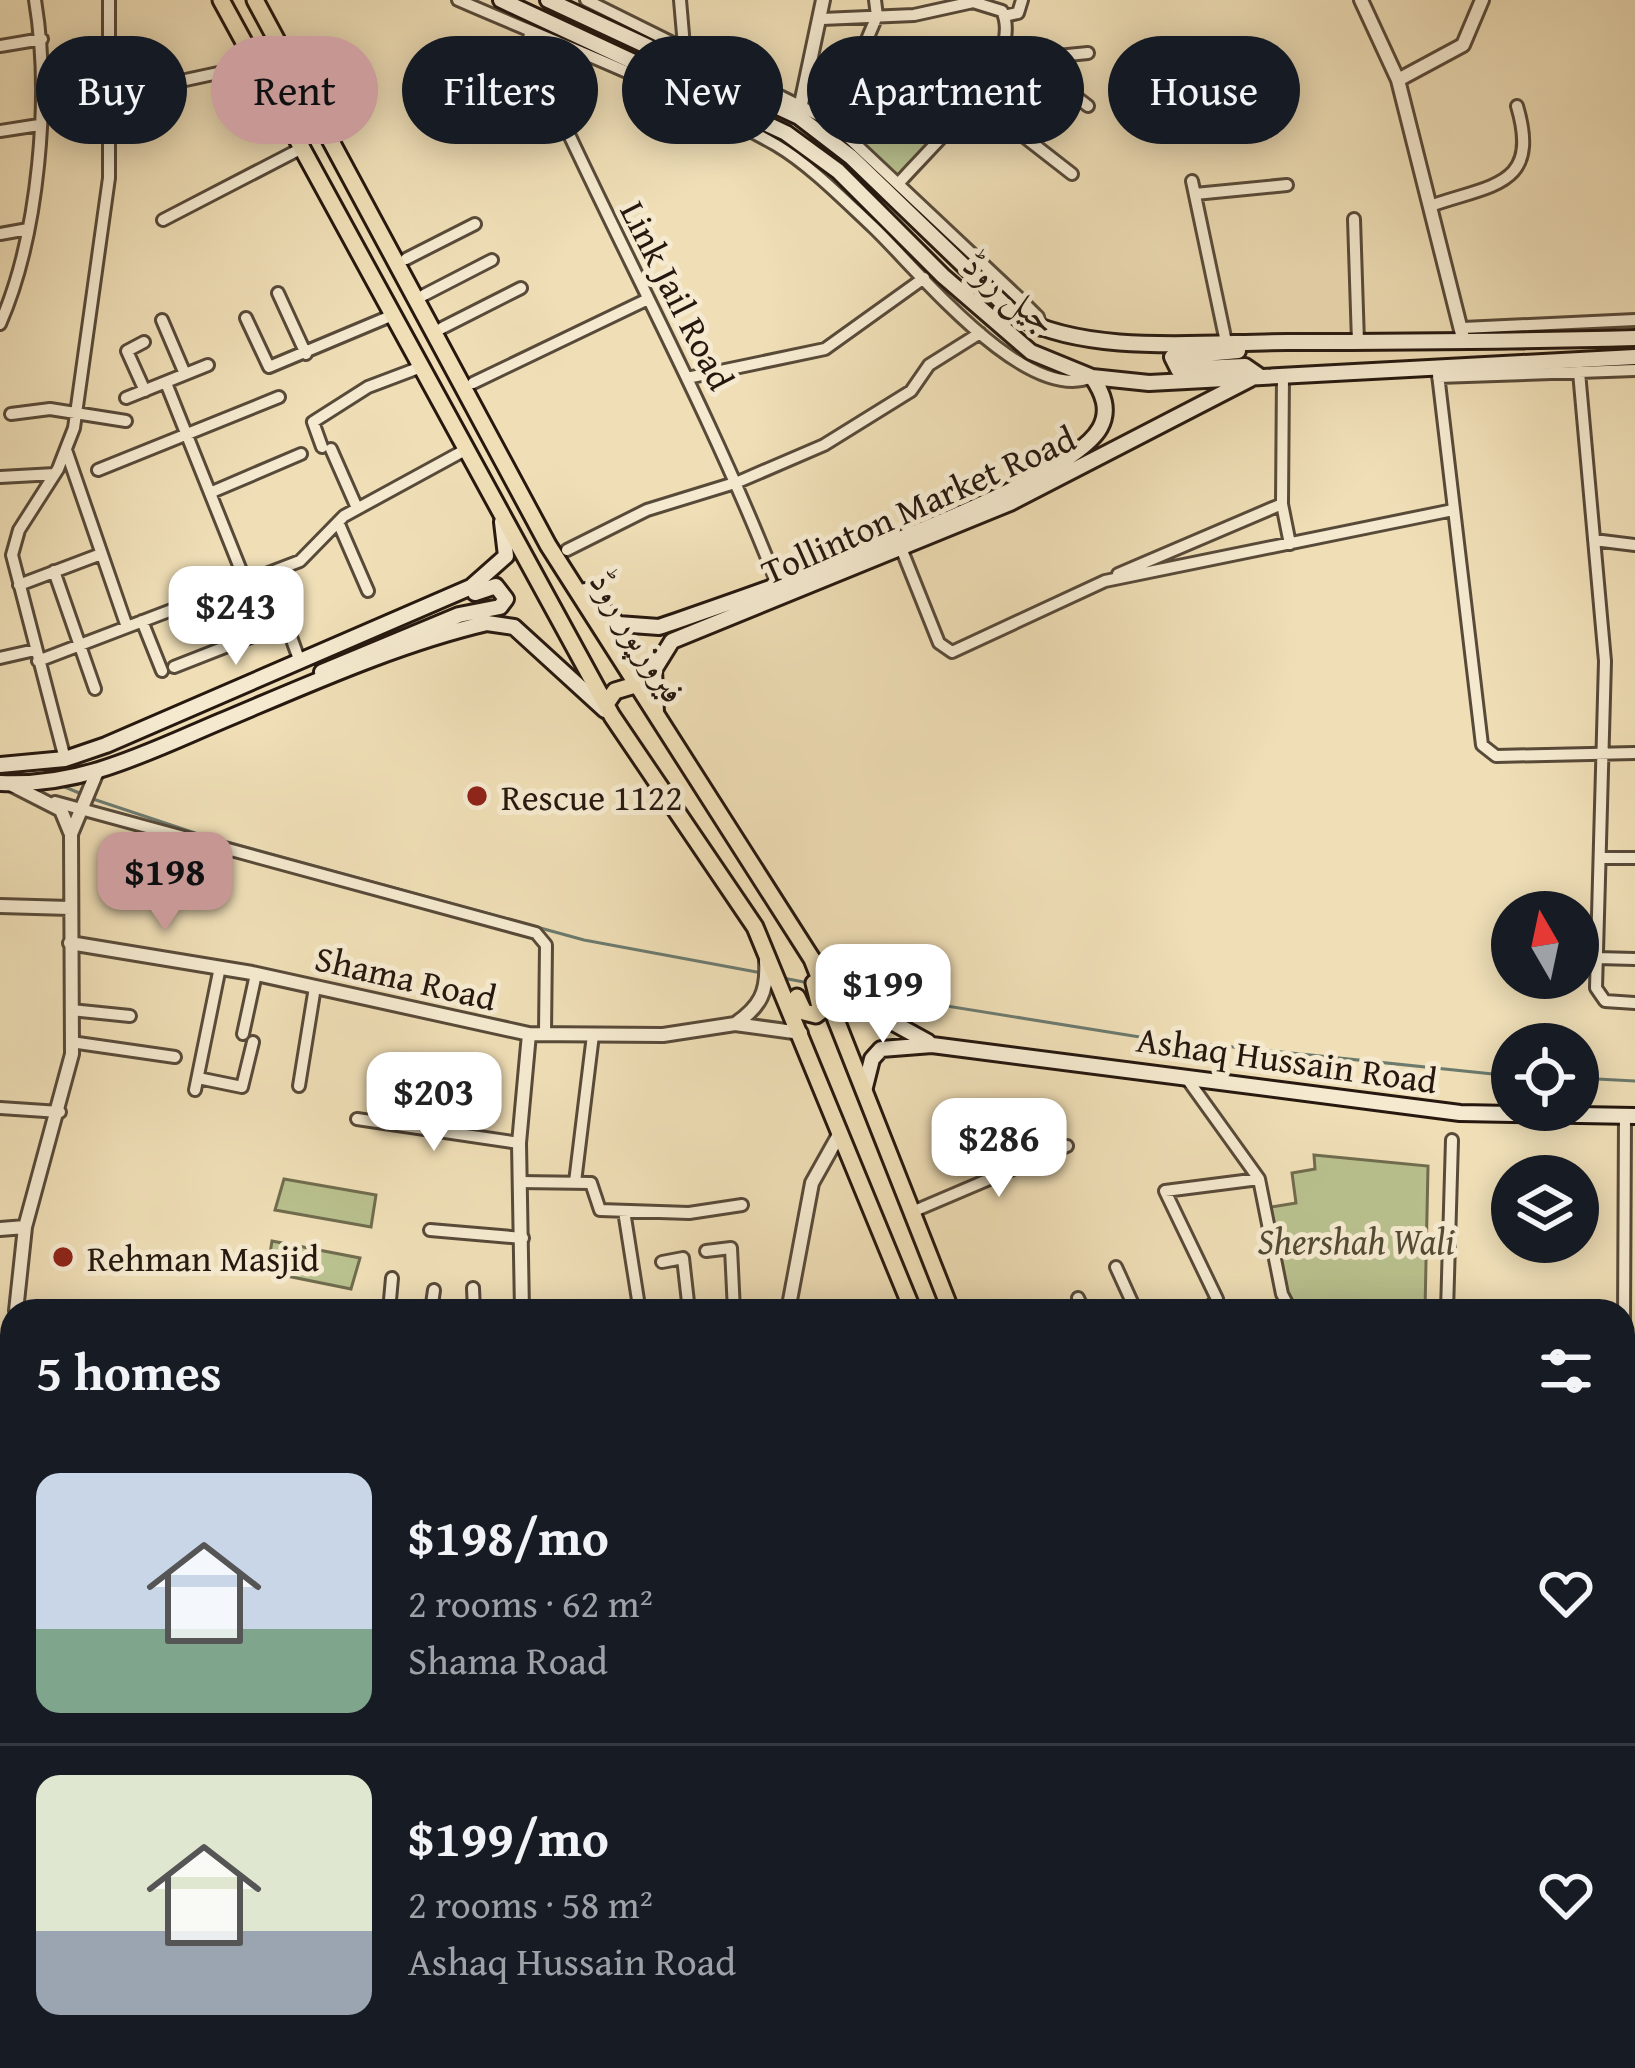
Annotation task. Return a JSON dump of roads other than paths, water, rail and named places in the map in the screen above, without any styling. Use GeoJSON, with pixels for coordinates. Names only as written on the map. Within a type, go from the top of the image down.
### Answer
{"type":"FeatureCollection","features":[{"type":"Feature","properties":{"kind":"main road","name":"فیروزپور روڈ"},"geometry":{"type":"LineString","coordinates":[[221,0],[243,36]]}},
{"type":"Feature","properties":{"kind":"main road","name":"فیروزپور روڈ"},"geometry":{"type":"LineString","coordinates":[[255,0],[548,545],[821,973],[946,1299]]}},
{"type":"Feature","properties":{"kind":"main road","name":"جیل روڈ"},"geometry":{"type":"LineString","coordinates":[[501,0],[786,134],[884,212],[1010,338],[1092,377],[1149,383],[1635,357]]}},
{"type":"Feature","properties":{"kind":"main road","name":"جیل روڈ"},"geometry":{"type":"LineString","coordinates":[[548,0],[799,117],[850,157],[1016,316],[1041,329],[1089,339],[1226,343],[1463,335],[1635,338]]}},
{"type":"Feature","properties":{"kind":"main road","name":"فیروزپور روڈ"},"geometry":{"type":"LineString","coordinates":[[302,144],[502,522],[609,710],[755,927],[908,1299]]}},
{"type":"Feature","properties":{"kind":"main road"},"geometry":{"type":"LineString","coordinates":[[1258,375],[1245,366],[1178,369],[1171,360],[1180,353],[1265,351],[1282,342]]}},
{"type":"Feature","properties":{"kind":"main road","name":"Tollinton Market Road"},"geometry":{"type":"LineString","coordinates":[[548,545],[618,624],[658,628],[738,608],[1010,503],[1258,375]]}},
{"type":"Feature","properties":{"kind":"main road","name":"Tollinton Market Road"},"geometry":{"type":"LineString","coordinates":[[656,718],[652,678],[665,645],[778,586],[950,516],[1061,464],[1103,422],[1105,402],[1092,377]]}},
{"type":"Feature","properties":{"kind":"main road"},"geometry":{"type":"LineString","coordinates":[[403,619],[495,571],[506,556],[502,522]]}},
{"type":"Feature","properties":{"kind":"main road"},"geometry":{"type":"LineString","coordinates":[[0,765],[65,759],[491,586],[506,595],[500,608],[459,615],[322,672],[281,696]]}},
{"type":"Feature","properties":{"kind":"main road"},"geometry":{"type":"LineString","coordinates":[[547,601],[578,644],[590,650],[596,638],[584,606]]}},
{"type":"Feature","properties":{"kind":"main road"},"geometry":{"type":"LineString","coordinates":[[5,784],[59,782],[96,774],[281,696],[476,626],[500,622],[524,635],[609,710],[615,691],[635,685]]}},
{"type":"Feature","properties":{"kind":"main road"},"geometry":{"type":"LineString","coordinates":[[755,927],[781,961],[804,1012],[816,1015],[821,1005],[800,940]]}},
{"type":"Feature","properties":{"kind":"main road","name":"Ashaq Hussain Road"},"geometry":{"type":"LineString","coordinates":[[821,973],[932,1045]]}},
{"type":"Feature","properties":{"kind":"main road","name":"Ashaq Hussain Road"},"geometry":{"type":"LineString","coordinates":[[864,1090],[872,1059],[880,1049],[932,1045],[1183,1073],[1460,1113],[1630,1116]]}},
{"type":"Feature","properties":{"kind":"street"},"geometry":{"type":"LineString","coordinates":[[35,0],[41,36]]}},
{"type":"Feature","properties":{"kind":"street"},"geometry":{"type":"LineString","coordinates":[[109,0],[110,36]]}},
{"type":"Feature","properties":{"kind":"street"},"geometry":{"type":"LineString","coordinates":[[458,0],[780,147],[980,333],[1054,378],[1076,382],[1092,377]]}},
{"type":"Feature","properties":{"kind":"street"},"geometry":{"type":"LineString","coordinates":[[586,0],[663,36]]}},
{"type":"Feature","properties":{"kind":"street"},"geometry":{"type":"LineString","coordinates":[[680,0],[683,36]]}},
{"type":"Feature","properties":{"kind":"street"},"geometry":{"type":"LineString","coordinates":[[801,104],[823,0]]}},
{"type":"Feature","properties":{"kind":"street"},"geometry":{"type":"LineString","coordinates":[[869,36],[877,16],[875,0]]}},
{"type":"Feature","properties":{"kind":"street"},"geometry":{"type":"LineString","coordinates":[[1004,16],[1018,13],[1022,0]]}},
{"type":"Feature","properties":{"kind":"street"},"geometry":{"type":"LineString","coordinates":[[1361,0],[1399,80],[1463,335],[1635,320]]}},
{"type":"Feature","properties":{"kind":"street"},"geometry":{"type":"LineString","coordinates":[[1399,80],[1463,45],[1482,0]]}},
{"type":"Feature","properties":{"kind":"street"},"geometry":{"type":"LineString","coordinates":[[822,19],[973,2],[990,4],[1004,16],[1005,36]]}},
{"type":"Feature","properties":{"kind":"street","name":"Link Jail Road"},"geometry":{"type":"LineString","coordinates":[[531,32],[527,43],[646,300],[738,482],[778,586]]}},
{"type":"Feature","properties":{"kind":"street"},"geometry":{"type":"LineString","coordinates":[[0,46],[36,40]]}},
{"type":"Feature","properties":{"kind":"street"},"geometry":{"type":"LineString","coordinates":[[1084,53],[1088,53]]}},
{"type":"Feature","properties":{"kind":"street"},"geometry":{"type":"LineString","coordinates":[[783,95],[807,107]]}},
{"type":"Feature","properties":{"kind":"street"},"geometry":{"type":"LineString","coordinates":[[1084,103],[1088,106]]}},
{"type":"Feature","properties":{"kind":"street"},"geometry":{"type":"LineString","coordinates":[[1430,206],[1515,177],[1523,164],[1517,106]]}},
{"type":"Feature","properties":{"kind":"street"},"geometry":{"type":"LineString","coordinates":[[0,131],[36,125]]}},
{"type":"Feature","properties":{"kind":"street"},"geometry":{"type":"LineString","coordinates":[[0,324],[28,229],[37,144]]}},
{"type":"Feature","properties":{"kind":"street"},"geometry":{"type":"LineString","coordinates":[[65,759],[12,555],[19,530],[55,474],[76,413],[100,260],[108,144]]}},
{"type":"Feature","properties":{"kind":"street"},"geometry":{"type":"LineString","coordinates":[[856,144],[1038,317],[1041,329]]}},
{"type":"Feature","properties":{"kind":"street"},"geometry":{"type":"LineString","coordinates":[[899,183],[933,144]]}},
{"type":"Feature","properties":{"kind":"street"},"geometry":{"type":"LineString","coordinates":[[1033,144],[1072,174]]}},
{"type":"Feature","properties":{"kind":"street"},"geometry":{"type":"LineString","coordinates":[[163,220],[304,147]]}},
{"type":"Feature","properties":{"kind":"street"},"geometry":{"type":"LineString","coordinates":[[1226,343],[1194,187],[1287,185]]}},
{"type":"Feature","properties":{"kind":"street"},"geometry":{"type":"LineString","coordinates":[[1354,219],[1358,342]]}},
{"type":"Feature","properties":{"kind":"street"},"geometry":{"type":"LineString","coordinates":[[406,259],[475,224]]}},
{"type":"Feature","properties":{"kind":"street"},"geometry":{"type":"LineString","coordinates":[[0,234],[28,229]]}},
{"type":"Feature","properties":{"kind":"street"},"geometry":{"type":"LineString","coordinates":[[424,295],[492,260]]}},
{"type":"Feature","properties":{"kind":"street"},"geometry":{"type":"LineString","coordinates":[[687,378],[825,349],[924,278]]}},
{"type":"Feature","properties":{"kind":"street"},"geometry":{"type":"LineString","coordinates":[[442,328],[521,288]]}},
{"type":"Feature","properties":{"kind":"street"},"geometry":{"type":"LineString","coordinates":[[278,293],[306,354]]}},
{"type":"Feature","properties":{"kind":"street"},"geometry":{"type":"LineString","coordinates":[[473,383],[646,300]]}},
{"type":"Feature","properties":{"kind":"street"},"geometry":{"type":"LineString","coordinates":[[246,318],[269,367],[393,315]]}},
{"type":"Feature","properties":{"kind":"street"},"geometry":{"type":"LineString","coordinates":[[162,320],[185,374]]}},
{"type":"Feature","properties":{"kind":"street"},"geometry":{"type":"LineString","coordinates":[[567,550],[647,510],[738,482],[851,430],[911,391],[929,365],[980,333]]}},
{"type":"Feature","properties":{"kind":"street"},"geometry":{"type":"LineString","coordinates":[[144,342],[127,351],[145,391]]}},
{"type":"Feature","properties":{"kind":"street"},"geometry":{"type":"LineString","coordinates":[[126,398],[208,364]]}},
{"type":"Feature","properties":{"kind":"street"},"geometry":{"type":"LineString","coordinates":[[357,508],[313,422],[368,387],[421,367]]}},
{"type":"Feature","properties":{"kind":"street"},"geometry":{"type":"LineString","coordinates":[[1635,370],[1438,371],[1486,752],[1635,753]]}},
{"type":"Feature","properties":{"kind":"street"},"geometry":{"type":"LineString","coordinates":[[1579,372],[1605,661],[1599,925]]}},
{"type":"Feature","properties":{"kind":"street"},"geometry":{"type":"LineString","coordinates":[[1283,374],[1282,504],[1290,544]]}},
{"type":"Feature","properties":{"kind":"street"},"geometry":{"type":"LineString","coordinates":[[166,383],[247,583]]}},
{"type":"Feature","properties":{"kind":"street"},"geometry":{"type":"LineString","coordinates":[[98,470],[279,397]]}},
{"type":"Feature","properties":{"kind":"street"},"geometry":{"type":"LineString","coordinates":[[11,414],[50,409],[126,421]]}},
{"type":"Feature","properties":{"kind":"street"},"geometry":{"type":"LineString","coordinates":[[65,450],[127,627]]}},
{"type":"Feature","properties":{"kind":"street"},"geometry":{"type":"LineString","coordinates":[[0,658],[36,656],[80,645],[312,554],[338,522],[357,508],[465,450]]}},
{"type":"Feature","properties":{"kind":"street"},"geometry":{"type":"LineString","coordinates":[[212,491],[301,454]]}},
{"type":"Feature","properties":{"kind":"street"},"geometry":{"type":"LineString","coordinates":[[0,477],[55,474]]}},
{"type":"Feature","properties":{"kind":"street"},"geometry":{"type":"LineString","coordinates":[[901,548],[939,643],[952,652],[1282,504]]}},
{"type":"Feature","properties":{"kind":"street"},"geometry":{"type":"LineString","coordinates":[[1105,580],[1453,510]]}},
{"type":"Feature","properties":{"kind":"street"},"geometry":{"type":"LineString","coordinates":[[338,522],[368,591]]}},
{"type":"Feature","properties":{"kind":"street"},"geometry":{"type":"LineString","coordinates":[[1594,539],[1635,545]]}},
{"type":"Feature","properties":{"kind":"street"},"geometry":{"type":"LineString","coordinates":[[19,584],[101,554]]}},
{"type":"Feature","properties":{"kind":"street"},"geometry":{"type":"LineString","coordinates":[[54,571],[94,689]]}},
{"type":"Feature","properties":{"kind":"street"},"geometry":{"type":"LineString","coordinates":[[142,621],[168,669],[286,623],[301,662]]}},
{"type":"Feature","properties":{"kind":"street"},"geometry":{"type":"LineString","coordinates":[[17,1299],[25,1227],[60,1112],[71,1042],[70,834],[96,774]]}},
{"type":"Feature","properties":{"kind":"street"},"geometry":{"type":"LineString","coordinates":[[5,784],[77,809],[536,933],[546,945],[545,1034]]}},
{"type":"Feature","properties":{"kind":"street"},"geometry":{"type":"LineString","coordinates":[[46,799],[61,810],[70,834]]}},
{"type":"Feature","properties":{"kind":"street"},"geometry":{"type":"LineString","coordinates":[[1603,858],[1635,858]]}},
{"type":"Feature","properties":{"kind":"street"},"geometry":{"type":"LineString","coordinates":[[0,906],[70,908]]}},
{"type":"Feature","properties":{"kind":"street","name":"Shama Road"},"geometry":{"type":"LineString","coordinates":[[70,943],[256,974],[529,1034],[663,1035],[735,1024],[802,1033]]}},
{"type":"Feature","properties":{"kind":"street"},"geometry":{"type":"LineString","coordinates":[[1599,958],[1635,959]]}},
{"type":"Feature","properties":{"kind":"street"},"geometry":{"type":"LineString","coordinates":[[220,967],[197,1084],[242,1087],[256,974]]}},
{"type":"Feature","properties":{"kind":"street"},"geometry":{"type":"LineString","coordinates":[[735,1024],[757,1007],[772,975]]}},
{"type":"Feature","properties":{"kind":"street"},"geometry":{"type":"LineString","coordinates":[[298,1086],[315,987]]}},
{"type":"Feature","properties":{"kind":"street"},"geometry":{"type":"LineString","coordinates":[[1599,996],[1635,1003]]}},
{"type":"Feature","properties":{"kind":"street"},"geometry":{"type":"LineString","coordinates":[[71,1010],[130,1016]]}},
{"type":"Feature","properties":{"kind":"street"},"geometry":{"type":"LineString","coordinates":[[522,1299],[519,1143],[529,1034]]}},
{"type":"Feature","properties":{"kind":"street"},"geometry":{"type":"LineString","coordinates":[[575,1182],[593,1035]]}},
{"type":"Feature","properties":{"kind":"street"},"geometry":{"type":"LineString","coordinates":[[71,1042],[175,1057]]}},
{"type":"Feature","properties":{"kind":"street"},"geometry":{"type":"LineString","coordinates":[[1183,1073],[1206,1113],[1259,1179],[1285,1299]]}},
{"type":"Feature","properties":{"kind":"street"},"geometry":{"type":"LineString","coordinates":[[0,1108],[60,1112]]}},
{"type":"Feature","properties":{"kind":"street"},"geometry":{"type":"LineString","coordinates":[[1624,1299],[1630,1116]]}},
{"type":"Feature","properties":{"kind":"street"},"geometry":{"type":"LineString","coordinates":[[357,1119],[519,1143]]}},
{"type":"Feature","properties":{"kind":"street"},"geometry":{"type":"LineString","coordinates":[[790,1299],[812,1183],[840,1133]]}},
{"type":"Feature","properties":{"kind":"street"},"geometry":{"type":"LineString","coordinates":[[1447,1299],[1452,1140]]}},
{"type":"Feature","properties":{"kind":"street"},"geometry":{"type":"LineString","coordinates":[[912,1212],[1067,1145]]}},
{"type":"Feature","properties":{"kind":"street"},"geometry":{"type":"LineString","coordinates":[[1217,1299],[1165,1191],[1259,1179]]}},
{"type":"Feature","properties":{"kind":"street"},"geometry":{"type":"LineString","coordinates":[[519,1182],[593,1184],[598,1209],[689,1213],[742,1205]]}},
{"type":"Feature","properties":{"kind":"street"},"geometry":{"type":"LineString","coordinates":[[624,1211],[631,1264],[637,1266],[638,1299]]}},
{"type":"Feature","properties":{"kind":"street"},"geometry":{"type":"LineString","coordinates":[[0,1229],[25,1227]]}},
{"type":"Feature","properties":{"kind":"street"},"geometry":{"type":"LineString","coordinates":[[430,1230],[523,1238]]}},
{"type":"Feature","properties":{"kind":"street"},"geometry":{"type":"LineString","coordinates":[[706,1251],[732,1249],[734,1299]]}},
{"type":"Feature","properties":{"kind":"street"},"geometry":{"type":"LineString","coordinates":[[662,1262],[683,1258],[688,1299]]}},
{"type":"Feature","properties":{"kind":"street"},"geometry":{"type":"LineString","coordinates":[[1116,1267],[1131,1299]]}},
{"type":"Feature","properties":{"kind":"street"},"geometry":{"type":"LineString","coordinates":[[389,1299],[392,1278]]}},
{"type":"Feature","properties":{"kind":"street"},"geometry":{"type":"LineString","coordinates":[[473,1288],[473,1299]]}},
{"type":"Feature","properties":{"kind":"street"},"geometry":{"type":"LineString","coordinates":[[433,1299],[434,1290]]}},
{"type":"Feature","properties":{"kind":"waterway"},"geometry":{"type":"LineString","coordinates":[[0,774],[40,776]]}},
{"type":"Feature","properties":{"kind":"waterway"},"geometry":{"type":"LineString","coordinates":[[60,785],[84,795]]}},
{"type":"Feature","properties":{"kind":"waterway"},"geometry":{"type":"LineString","coordinates":[[93,799],[198,834],[584,940],[762,973]]}},
{"type":"Feature","properties":{"kind":"waterway"},"geometry":{"type":"LineString","coordinates":[[783,978],[809,983]]}},
{"type":"Feature","properties":{"kind":"waterway"},"geometry":{"type":"LineString","coordinates":[[866,993],[1146,1038],[1491,1074]]}},
{"type":"Feature","properties":{"kind":"waterway"},"geometry":{"type":"LineString","coordinates":[[1599,1079],[1635,1081]]}},
{"type":"Feature","properties":{"kind":"place","name":"Rescue 1122"},"geometry":{"type":"Point","coordinates":[477,796]}},
{"type":"Feature","properties":{"kind":"place","name":"Rehman Masjid"},"geometry":{"type":"Point","coordinates":[63,1257]}},
{"type":"Feature","properties":{"kind":"park label","name":"Shershah Wali"},"geometry":{"type":"Point","coordinates":[1356,1240]}}]}
